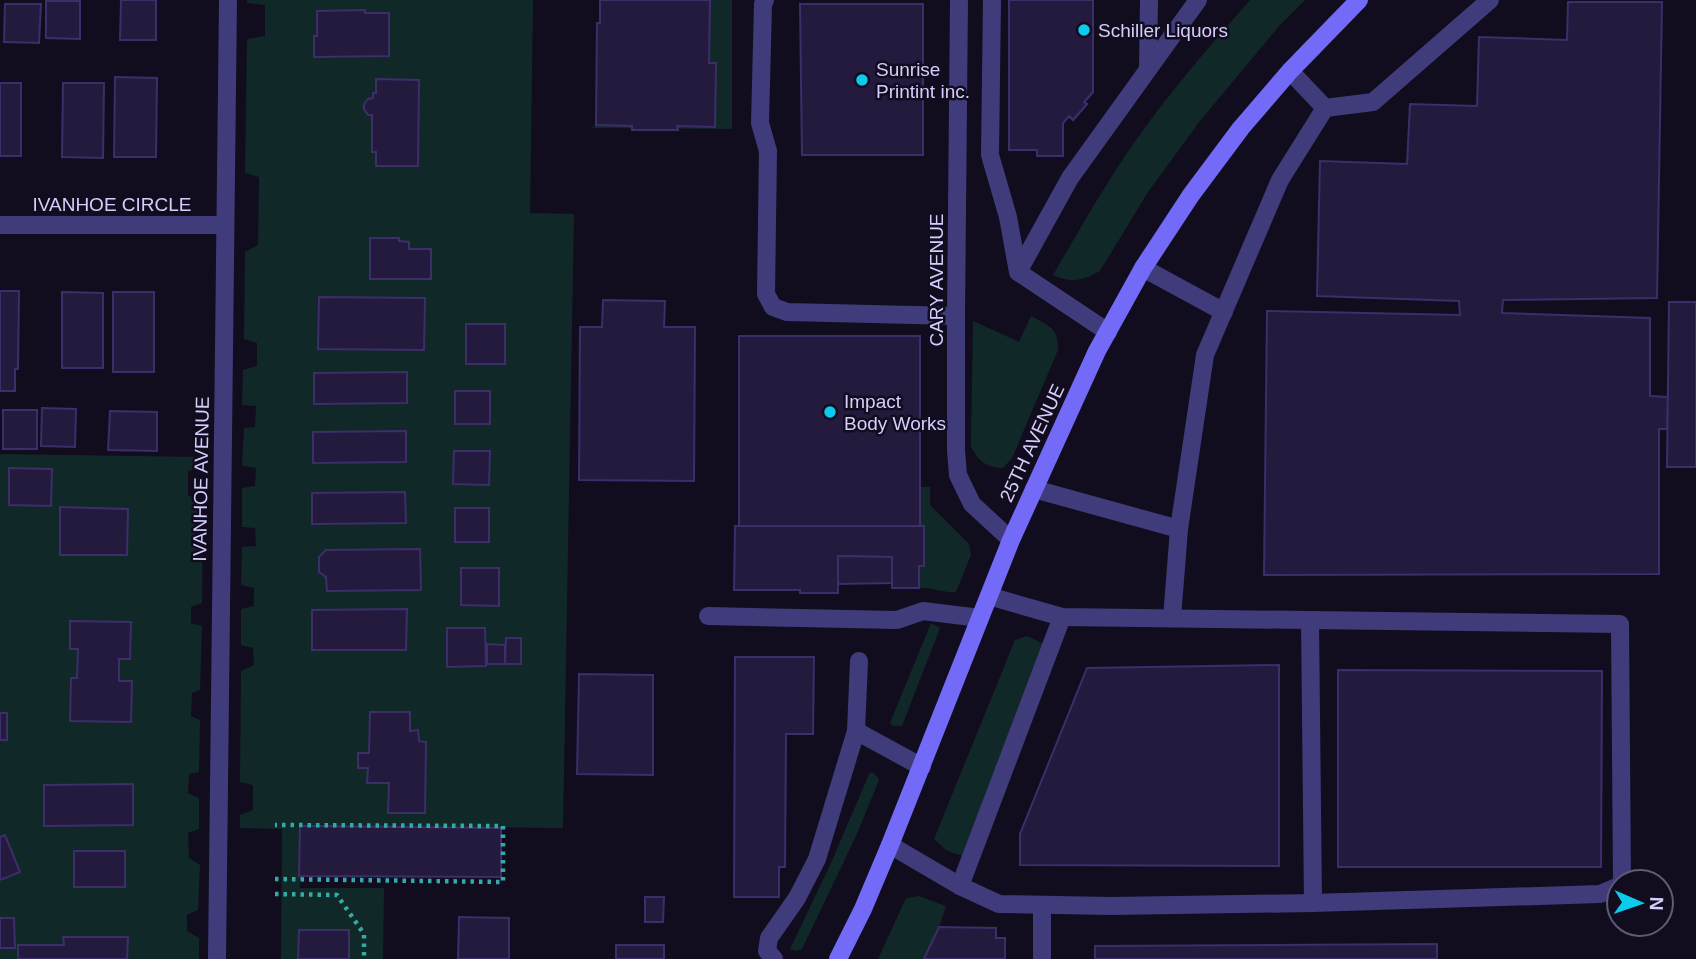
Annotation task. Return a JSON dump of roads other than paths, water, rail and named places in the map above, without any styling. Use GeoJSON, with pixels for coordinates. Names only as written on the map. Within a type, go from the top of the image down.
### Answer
{"type":"FeatureCollection","features":[{"type":"Feature","properties":{"kind":"street","name":"IVANHOE AVENUE"},"geometry":{"type":"LineString","coordinates":[[217,959],[228,0]]}},
{"type":"Feature","properties":{"kind":"street"},"geometry":{"type":"LineString","coordinates":[[765,0],[760,123],[768,151],[766,294],[773,307],[787,312],[956,316]]}},
{"type":"Feature","properties":{"kind":"street","name":"CARY AVENUE"},"geometry":{"type":"LineString","coordinates":[[959,0],[956,316],[958,475],[972,503],[1011,540]]}},
{"type":"Feature","properties":{"kind":"street"},"geometry":{"type":"LineString","coordinates":[[992,0],[990,155],[1008,217],[1018,272],[1108,332]]}},
{"type":"Feature","properties":{"kind":"street"},"geometry":{"type":"LineString","coordinates":[[1148,68],[1149,0]]}},
{"type":"Feature","properties":{"kind":"street"},"geometry":{"type":"LineString","coordinates":[[1018,272],[1070,178],[1198,0]]}},
{"type":"Feature","properties":{"kind":"street","name":"25TH AVENUE"},"geometry":{"type":"LineString","coordinates":[[838,959],[890,845],[1011,540],[1097,351],[1143,268],[1191,195],[1241,128],[1290,71],[1359,0]]}},
{"type":"Feature","properties":{"kind":"street"},"geometry":{"type":"LineString","coordinates":[[1325,108],[1373,102],[1490,0]]}},
{"type":"Feature","properties":{"kind":"street"},"geometry":{"type":"LineString","coordinates":[[1290,71],[1325,108]]}},
{"type":"Feature","properties":{"kind":"street"},"geometry":{"type":"LineString","coordinates":[[1172,618],[1179,529],[1205,355],[1280,180],[1325,108]]}},
{"type":"Feature","properties":{"kind":"street","name":"IVANHOE CIRCLE"},"geometry":{"type":"LineString","coordinates":[[0,225],[225,225]]}},
{"type":"Feature","properties":{"kind":"street"},"geometry":{"type":"LineString","coordinates":[[1143,268],[1224,312]]}},
{"type":"Feature","properties":{"kind":"street"},"geometry":{"type":"LineString","coordinates":[[1034,489],[1179,529]]}},
{"type":"Feature","properties":{"kind":"street"},"geometry":{"type":"LineString","coordinates":[[989,596],[1062,617],[1620,624],[1621,868]]}},
{"type":"Feature","properties":{"kind":"street"},"geometry":{"type":"LineString","coordinates":[[708,616],[897,620],[923,611],[980,618]]}},
{"type":"Feature","properties":{"kind":"street"},"geometry":{"type":"LineString","coordinates":[[960,886],[1062,617]]}},
{"type":"Feature","properties":{"kind":"street"},"geometry":{"type":"LineString","coordinates":[[1311,620],[1313,903]]}},
{"type":"Feature","properties":{"kind":"street"},"geometry":{"type":"LineString","coordinates":[[774,959],[767,951],[769,938],[797,898],[817,859],[856,731],[859,661]]}},
{"type":"Feature","properties":{"kind":"street"},"geometry":{"type":"LineString","coordinates":[[856,731],[922,767]]}},
{"type":"Feature","properties":{"kind":"street"},"geometry":{"type":"LineString","coordinates":[[890,845],[960,886],[999,904],[1111,906],[1313,903],[1600,894],[1605,892]]}},
{"type":"Feature","properties":{"kind":"street"},"geometry":{"type":"LineString","coordinates":[[1042,905],[1042,959]]}},
{"type":"Feature","properties":{"kind":"place","name":"Schiller Liquors"},"geometry":{"type":"Point","coordinates":[1084,30]}},
{"type":"Feature","properties":{"kind":"place","name":"Sunrise Printint inc."},"geometry":{"type":"Point","coordinates":[862,80]}},
{"type":"Feature","properties":{"kind":"place","name":"Impact Body Works"},"geometry":{"type":"Point","coordinates":[830,412]}}]}
